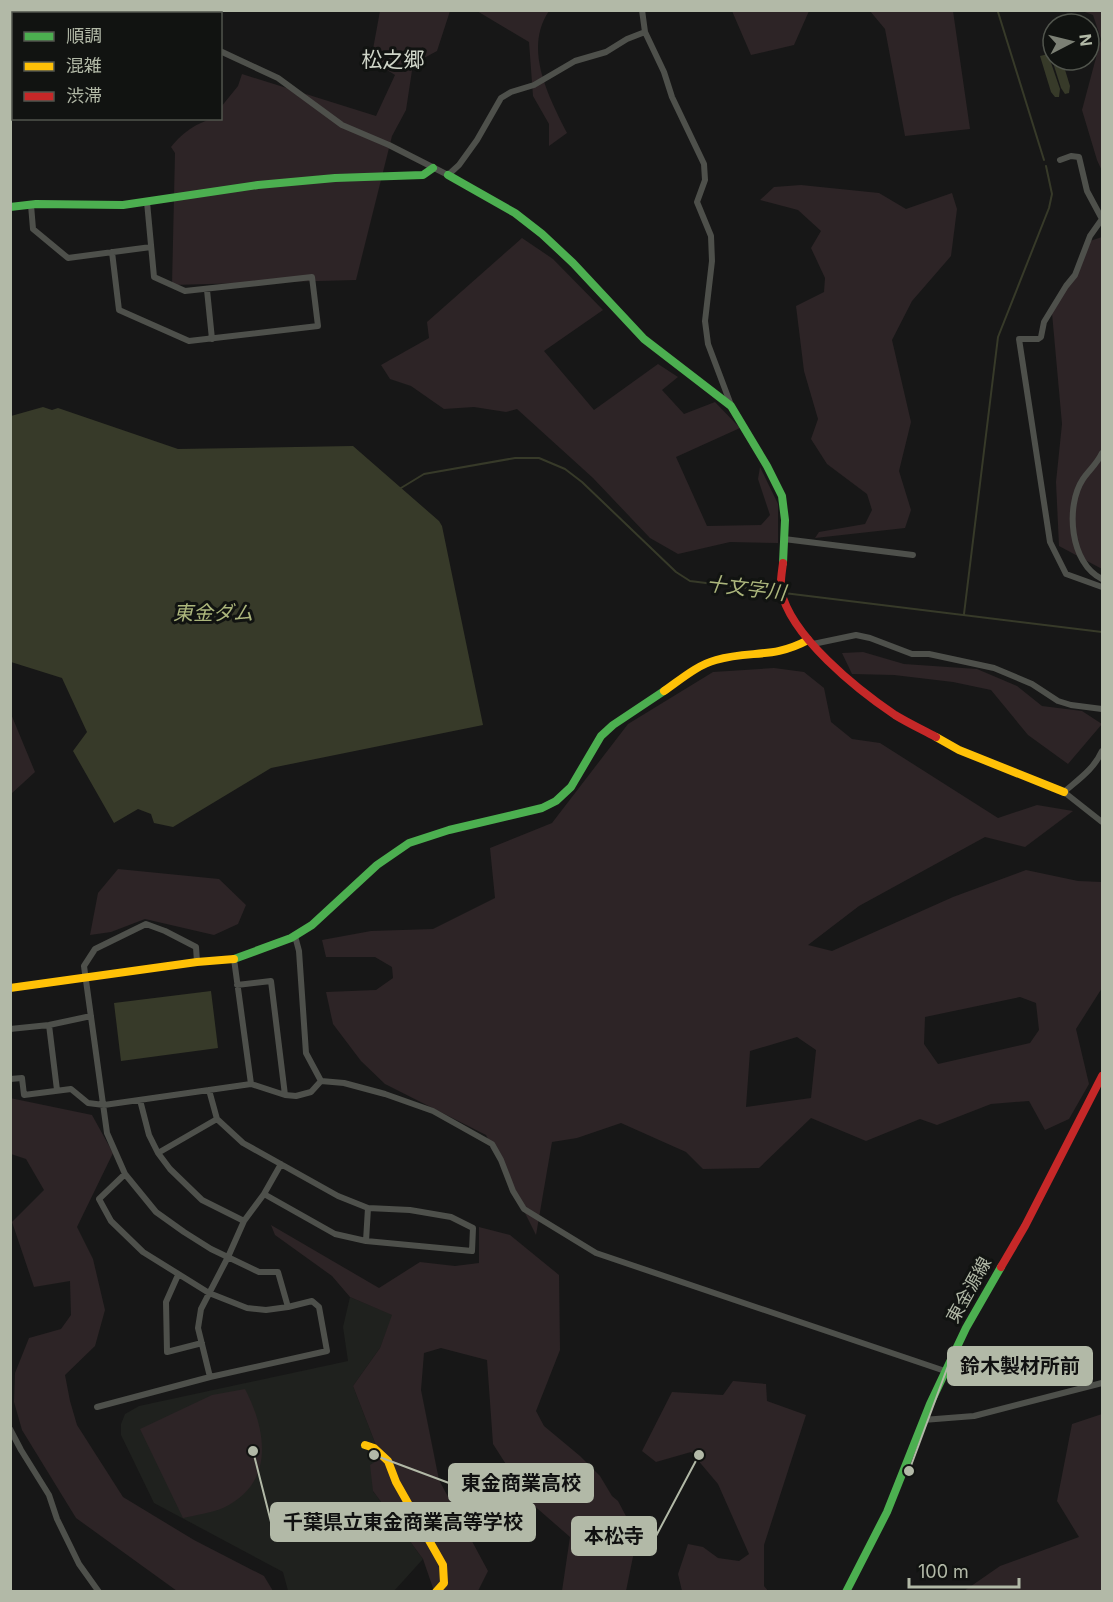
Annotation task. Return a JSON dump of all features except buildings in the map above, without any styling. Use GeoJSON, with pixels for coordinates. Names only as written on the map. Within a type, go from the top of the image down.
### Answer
{"type":"FeatureCollection","features":[{"type":"Feature","properties":{"kind":"street"},"geometry":{"type":"LineString","coordinates":[[642,10],[645,32],[664,72],[690,138],[704,164],[705,180],[697,202],[711,236],[712,261],[705,321],[708,344],[731,405],[782,496],[785,520],[781,589],[793,620],[810,642],[851,681],[896,715],[959,750],[1064,792],[1102,822]]}},
{"type":"Feature","properties":{"kind":"street"},"geometry":{"type":"LineString","coordinates":[[448,175],[459,165],[477,140],[501,98],[511,92],[534,85],[575,61],[606,52],[627,39],[645,32]]}},
{"type":"Feature","properties":{"kind":"street"},"geometry":{"type":"LineString","coordinates":[[222,52],[278,78],[342,125],[448,175],[515,213],[573,263],[644,339],[731,405]]}},
{"type":"Feature","properties":{"kind":"street"},"geometry":{"type":"LineString","coordinates":[[1060,159],[1079,156],[1087,191],[1102,219],[1090,236],[1075,275],[1044,322],[1041,337],[1019,339],[1050,542],[1066,574],[1102,587]]}},
{"type":"Feature","properties":{"kind":"street"},"geometry":{"type":"LineString","coordinates":[[10,207],[123,205],[258,185],[335,178],[423,175],[433,168]]}},
{"type":"Feature","properties":{"kind":"street"},"geometry":{"type":"LineString","coordinates":[[112,252],[119,310],[189,341],[318,326],[312,277],[185,291],[154,277],[147,202]]}},
{"type":"Feature","properties":{"kind":"street"},"geometry":{"type":"LineString","coordinates":[[31,205],[33,229],[68,258],[151,248]]}},
{"type":"Feature","properties":{"kind":"street"},"geometry":{"type":"LineString","coordinates":[[207,290],[212,339]]}},
{"type":"Feature","properties":{"kind":"street"},"geometry":{"type":"LineString","coordinates":[[1102,453],[1098,463],[1083,478],[1076,493],[1072,522],[1074,538],[1080,553],[1088,566],[1102,579]]}},
{"type":"Feature","properties":{"kind":"street"},"geometry":{"type":"LineString","coordinates":[[784,539],[913,555]]}},
{"type":"Feature","properties":{"kind":"street"},"geometry":{"type":"LineString","coordinates":[[10,988],[234,959],[295,936],[327,912],[377,865],[409,843],[448,830],[542,808],[556,801],[571,787],[601,736],[628,714],[705,663],[716,659],[772,655],[810,642],[856,635],[912,654],[929,654],[994,668],[1032,684],[1058,701],[1102,709]]}},
{"type":"Feature","properties":{"kind":"street"},"geometry":{"type":"LineString","coordinates":[[1064,792],[1090,771],[1102,751]]}},
{"type":"Feature","properties":{"kind":"street"},"geometry":{"type":"LineString","coordinates":[[197,962],[196,947],[146,924],[95,949],[84,966],[107,1133],[125,1174],[156,1212],[211,1249],[259,1272],[278,1272],[288,1307]]}},
{"type":"Feature","properties":{"kind":"street"},"geometry":{"type":"LineString","coordinates":[[295,936],[299,951],[306,1053],[321,1081]]}},
{"type":"Feature","properties":{"kind":"street"},"geometry":{"type":"LineString","coordinates":[[234,959],[251,1084]]}},
{"type":"Feature","properties":{"kind":"street"},"geometry":{"type":"LineString","coordinates":[[237,985],[271,981],[285,1095]]}},
{"type":"Feature","properties":{"kind":"street"},"geometry":{"type":"LineString","coordinates":[[10,1029],[49,1025],[92,1016]]}},
{"type":"Feature","properties":{"kind":"street"},"geometry":{"type":"LineString","coordinates":[[49,1025],[57,1090]]}},
{"type":"Feature","properties":{"kind":"street","name":"東金源線"},"geometry":{"type":"LineString","coordinates":[[846,1592],[887,1512],[923,1420],[966,1328],[1025,1226],[1102,1076]]}},
{"type":"Feature","properties":{"kind":"street"},"geometry":{"type":"LineString","coordinates":[[10,1079],[22,1078],[24,1095],[71,1089],[88,1103],[104,1105],[251,1084],[285,1095],[296,1096],[311,1092],[321,1081]]}},
{"type":"Feature","properties":{"kind":"street"},"geometry":{"type":"LineString","coordinates":[[321,1081],[344,1083],[385,1094],[433,1111],[492,1144],[513,1191],[524,1209],[596,1253],[945,1371]]}},
{"type":"Feature","properties":{"kind":"street"},"geometry":{"type":"LineString","coordinates":[[208,1090],[217,1119],[243,1143],[338,1196],[368,1208],[410,1210],[451,1217],[473,1228],[472,1251],[366,1241],[335,1234],[264,1194]]}},
{"type":"Feature","properties":{"kind":"street"},"geometry":{"type":"LineString","coordinates":[[140,1100],[149,1135],[158,1154],[170,1169],[202,1200],[244,1221]]}},
{"type":"Feature","properties":{"kind":"street"},"geometry":{"type":"LineString","coordinates":[[158,1154],[217,1119]]}},
{"type":"Feature","properties":{"kind":"street"},"geometry":{"type":"LineString","coordinates":[[210,1377],[198,1328],[201,1310],[244,1221],[264,1194],[281,1164]]}},
{"type":"Feature","properties":{"kind":"street"},"geometry":{"type":"LineString","coordinates":[[97,1407],[210,1377],[327,1351],[319,1307],[312,1301],[266,1310],[247,1308],[209,1293],[143,1252],[111,1221],[99,1199],[125,1174]]}},
{"type":"Feature","properties":{"kind":"street"},"geometry":{"type":"LineString","coordinates":[[366,1241],[368,1208]]}},
{"type":"Feature","properties":{"kind":"street"},"geometry":{"type":"LineString","coordinates":[[178,1275],[166,1302],[167,1352],[202,1343]]}},
{"type":"Feature","properties":{"kind":"street"},"geometry":{"type":"LineString","coordinates":[[923,1420],[974,1416],[1102,1383]]}},
{"type":"Feature","properties":{"kind":"street"},"geometry":{"type":"LineString","coordinates":[[10,1429],[49,1495],[57,1519],[79,1564],[99,1592]]}},
{"type":"Feature","properties":{"kind":"street"},"geometry":{"type":"LineString","coordinates":[[365,1445],[374,1448],[388,1461],[396,1482],[436,1550],[443,1565],[444,1583],[436,1592]]}},
{"type":"Feature","properties":{"kind":"shaded area"},"geometry":{"type":"Polygon","coordinates":[[[809,10],[794,45],[751,55],[732,11],[809,10]]]}},
{"type":"Feature","properties":{"kind":"shaded area"},"geometry":{"type":"Polygon","coordinates":[[[156,11],[224,11],[210,12],[156,11]]]}},
{"type":"Feature","properties":{"kind":"shaded area"},"geometry":{"type":"Polygon","coordinates":[[[380,11],[450,11],[437,51],[413,64],[406,110],[392,136],[356,280],[172,285],[175,153],[171,147],[193,127],[210,120],[222,120],[222,106],[238,86],[242,74],[376,116],[395,75],[371,60],[380,11]]]}},
{"type":"Feature","properties":{"kind":"shaded area"},"geometry":{"type":"Polygon","coordinates":[[[477,11],[549,11],[538,41],[539,57],[547,89],[567,133],[549,146],[549,124],[533,96],[529,42],[477,11]]]}},
{"type":"Feature","properties":{"kind":"shaded area"},"geometry":{"type":"Polygon","coordinates":[[[870,11],[953,11],[970,129],[905,136],[885,29],[870,11]]]}},
{"type":"Feature","properties":{"kind":"shaded area"},"geometry":{"type":"Polygon","coordinates":[[[1082,11],[1102,11],[1102,171],[1082,110],[1092,72],[1101,72],[1101,12],[1082,11]]]}},
{"type":"Feature","properties":{"kind":"shaded area"},"geometry":{"type":"Polygon","coordinates":[[[801,185],[879,193],[906,209],[952,193],[957,209],[951,256],[912,301],[892,340],[911,422],[899,471],[911,510],[905,528],[815,538],[819,532],[865,524],[872,510],[867,494],[827,464],[811,439],[818,419],[804,371],[796,306],[824,292],[825,278],[811,248],[821,231],[798,210],[760,200],[774,187],[801,185]]]}},
{"type":"Feature","properties":{"kind":"shaded area"},"geometry":{"type":"Polygon","coordinates":[[[1102,237],[1102,569],[1059,546],[1056,482],[1062,424],[1052,313],[1090,241],[1102,237]]]}},
{"type":"Feature","properties":{"kind":"shaded area"},"geometry":{"type":"Polygon","coordinates":[[[522,238],[553,259],[603,310],[544,351],[594,410],[658,364],[678,377],[662,390],[684,414],[715,402],[740,428],[676,457],[707,526],[761,525],[770,515],[758,479],[760,467],[778,504],[778,543],[730,542],[678,554],[650,538],[593,478],[517,409],[506,412],[474,407],[444,409],[411,386],[390,379],[381,365],[429,338],[427,322],[522,238]]]}},
{"type":"Feature","properties":{"kind":"shaded area"},"geometry":{"type":"Polygon","coordinates":[[[863,652],[904,664],[977,669],[1017,686],[1042,706],[1082,711],[1102,724],[1068,764],[1028,735],[991,690],[953,682],[894,675],[852,674],[842,653],[863,652]]]}},
{"type":"Feature","properties":{"kind":"shaded area"},"geometry":{"type":"Polygon","coordinates":[[[774,668],[804,672],[824,688],[831,722],[852,739],[880,743],[998,818],[1037,805],[1073,811],[1025,847],[985,837],[859,906],[808,945],[832,951],[953,897],[1026,870],[1078,881],[1102,882],[1102,988],[1076,1029],[1089,1084],[1069,1119],[1045,1130],[1029,1101],[991,1104],[937,1125],[920,1119],[866,1141],[811,1118],[759,1168],[703,1169],[686,1152],[621,1123],[577,1138],[552,1142],[536,1235],[486,1135],[385,1084],[361,1061],[333,1024],[326,992],[376,990],[393,978],[392,967],[375,957],[326,957],[322,940],[371,931],[433,929],[495,898],[490,848],[552,823],[628,724],[713,672],[774,668]],[[1020,997],[925,1017],[924,1044],[938,1064],[1030,1043],[1039,1030],[1036,1003],[1020,997]],[[797,1037],[750,1051],[746,1107],[811,1098],[816,1050],[797,1037]]]}},
{"type":"Feature","properties":{"kind":"shaded area"},"geometry":{"type":"Polygon","coordinates":[[[10,714],[35,772],[11,794],[10,714]]]}},
{"type":"Feature","properties":{"kind":"shaded area"},"geometry":{"type":"Polygon","coordinates":[[[118,869],[219,879],[246,905],[238,924],[214,935],[145,919],[111,932],[90,935],[98,893],[118,869]]]}},
{"type":"Feature","properties":{"kind":"shaded area"},"geometry":{"type":"Polygon","coordinates":[[[10,1098],[92,1115],[113,1153],[77,1227],[93,1259],[105,1310],[95,1346],[65,1375],[77,1425],[123,1497],[194,1540],[264,1576],[273,1591],[177,1591],[76,1518],[22,1430],[14,1402],[15,1373],[29,1338],[61,1329],[71,1315],[70,1281],[34,1287],[12,1222],[44,1190],[26,1159],[11,1154],[10,1098]]]}},
{"type":"Feature","properties":{"kind":"shaded area"},"geometry":{"type":"Polygon","coordinates":[[[271,1225],[379,1288],[420,1262],[455,1266],[479,1263],[479,1227],[510,1235],[559,1275],[560,1350],[536,1411],[544,1426],[600,1476],[612,1496],[618,1501],[637,1537],[626,1591],[562,1591],[570,1537],[531,1503],[493,1444],[487,1360],[441,1348],[424,1353],[421,1390],[439,1480],[488,1571],[478,1591],[434,1591],[423,1559],[373,1491],[370,1465],[381,1458],[353,1386],[380,1348],[392,1315],[350,1297],[332,1276],[275,1235],[271,1225]]]}},
{"type":"Feature","properties":{"kind":"shaded area"},"geometry":{"type":"Polygon","coordinates":[[[350,1297],[393,1315],[380,1348],[353,1386],[381,1458],[373,1491],[423,1559],[394,1591],[288,1591],[283,1572],[154,1503],[121,1435],[121,1424],[125,1414],[139,1406],[348,1361],[343,1327],[350,1297]]]}},
{"type":"Feature","properties":{"kind":"shaded area"},"geometry":{"type":"Polygon","coordinates":[[[733,1381],[766,1384],[767,1401],[806,1415],[764,1545],[764,1586],[768,1591],[682,1591],[678,1574],[688,1544],[703,1547],[718,1558],[739,1561],[749,1554],[718,1484],[691,1452],[656,1462],[642,1451],[672,1392],[723,1395],[733,1381]]]}},
{"type":"Feature","properties":{"kind":"shaded area"},"geometry":{"type":"Polygon","coordinates":[[[245,1389],[253,1405],[261,1439],[262,1455],[259,1471],[240,1498],[218,1510],[183,1518],[140,1429],[212,1395],[245,1389]]]}},
{"type":"Feature","properties":{"kind":"shaded area"},"geometry":{"type":"Polygon","coordinates":[[[1102,1414],[1102,1591],[964,1591],[1000,1566],[1079,1537],[1057,1501],[1072,1424],[1102,1414]]]}},
{"type":"Feature","properties":{"kind":"water"},"geometry":{"type":"Polygon","coordinates":[[[1045,72],[1054,72],[1060,89],[1059,97],[1055,97],[1051,92],[1045,72]]]}},
{"type":"Feature","properties":{"kind":"water"},"geometry":{"type":"Polygon","coordinates":[[[1056,72],[1066,72],[1070,86],[1069,93],[1065,94],[1056,72]]]}},
{"type":"Feature","properties":{"kind":"water","name":"東金ダム"},"geometry":{"type":"Polygon","coordinates":[[[43,407],[52,410],[58,408],[178,449],[353,446],[442,526],[483,725],[271,768],[173,827],[154,823],[151,814],[138,809],[114,823],[73,751],[87,732],[62,678],[11,662],[11,416],[43,407]]]}},
{"type":"Feature","properties":{"kind":"water"},"geometry":{"type":"Polygon","coordinates":[[[211,991],[218,1048],[121,1061],[114,1003],[211,991]]]}},
{"type":"Feature","properties":{"kind":"waterway"},"geometry":{"type":"LineString","coordinates":[[998,12],[1044,160]]}},
{"type":"Feature","properties":{"kind":"waterway"},"geometry":{"type":"LineString","coordinates":[[964,614],[998,337],[1049,208],[1052,194],[1046,166]]}},
{"type":"Feature","properties":{"kind":"waterway","name":"十文字川"},"geometry":{"type":"LineString","coordinates":[[401,488],[424,474],[515,458],[539,458],[565,469],[582,482],[676,572],[690,581],[778,592]]}},
{"type":"Feature","properties":{"kind":"waterway","name":"十文字川"},"geometry":{"type":"LineString","coordinates":[[784,593],[1102,632]]}},
{"type":"Feature","properties":{"kind":"traffic: fast"},"geometry":{"type":"LineString","coordinates":[[10,207],[36,204],[123,205],[258,185],[335,178],[423,175],[433,168]]}},
{"type":"Feature","properties":{"kind":"traffic: fast"},"geometry":{"type":"LineString","coordinates":[[448,175],[515,213],[542,234],[573,263],[644,339],[731,406],[782,496],[785,520],[783,563]]}},
{"type":"Feature","properties":{"kind":"traffic: fast"},"geometry":{"type":"LineString","coordinates":[[234,959],[291,938],[312,925],[377,865],[409,843],[449,830],[542,808],[556,801],[571,787],[601,736],[613,725],[664,691]]}},
{"type":"Feature","properties":{"kind":"traffic: fast"},"geometry":{"type":"LineString","coordinates":[[846,1592],[887,1512],[930,1404],[966,1328],[1001,1267]]}},
{"type":"Feature","properties":{"kind":"traffic: slow"},"geometry":{"type":"LineString","coordinates":[[664,691],[709,662],[784,650],[808,640]]}},
{"type":"Feature","properties":{"kind":"traffic: slow"},"geometry":{"type":"LineString","coordinates":[[936,737],[959,750],[1064,792]]}},
{"type":"Feature","properties":{"kind":"traffic: slow"},"geometry":{"type":"LineString","coordinates":[[10,988],[234,959]]}},
{"type":"Feature","properties":{"kind":"traffic: slow"},"geometry":{"type":"LineString","coordinates":[[365,1445],[374,1448],[388,1461],[396,1482],[443,1565],[444,1583],[436,1592]]}},
{"type":"Feature","properties":{"kind":"traffic: jam"},"geometry":{"type":"LineString","coordinates":[[783,563],[781,590],[787,608],[811,643],[845,677],[880,704],[900,718],[936,737]]}},
{"type":"Feature","properties":{"kind":"traffic: jam"},"geometry":{"type":"LineString","coordinates":[[1001,1267],[1025,1226],[1102,1076]]}},
{"type":"Feature","properties":{"kind":"place","name":"千葉県立東金商業高等学校"},"geometry":{"type":"Point","coordinates":[253,1451]}},
{"type":"Feature","properties":{"kind":"place","name":"東金商業高校"},"geometry":{"type":"Point","coordinates":[374,1455]}},
{"type":"Feature","properties":{"kind":"place","name":"本松寺"},"geometry":{"type":"Point","coordinates":[699,1455]}},
{"type":"Feature","properties":{"kind":"place","name":"鈴木製材所前"},"geometry":{"type":"Point","coordinates":[909,1471]}},
{"type":"Feature","properties":{"kind":"district","name":"松之郷"},"geometry":{"type":"Point","coordinates":[393,60]}}]}
